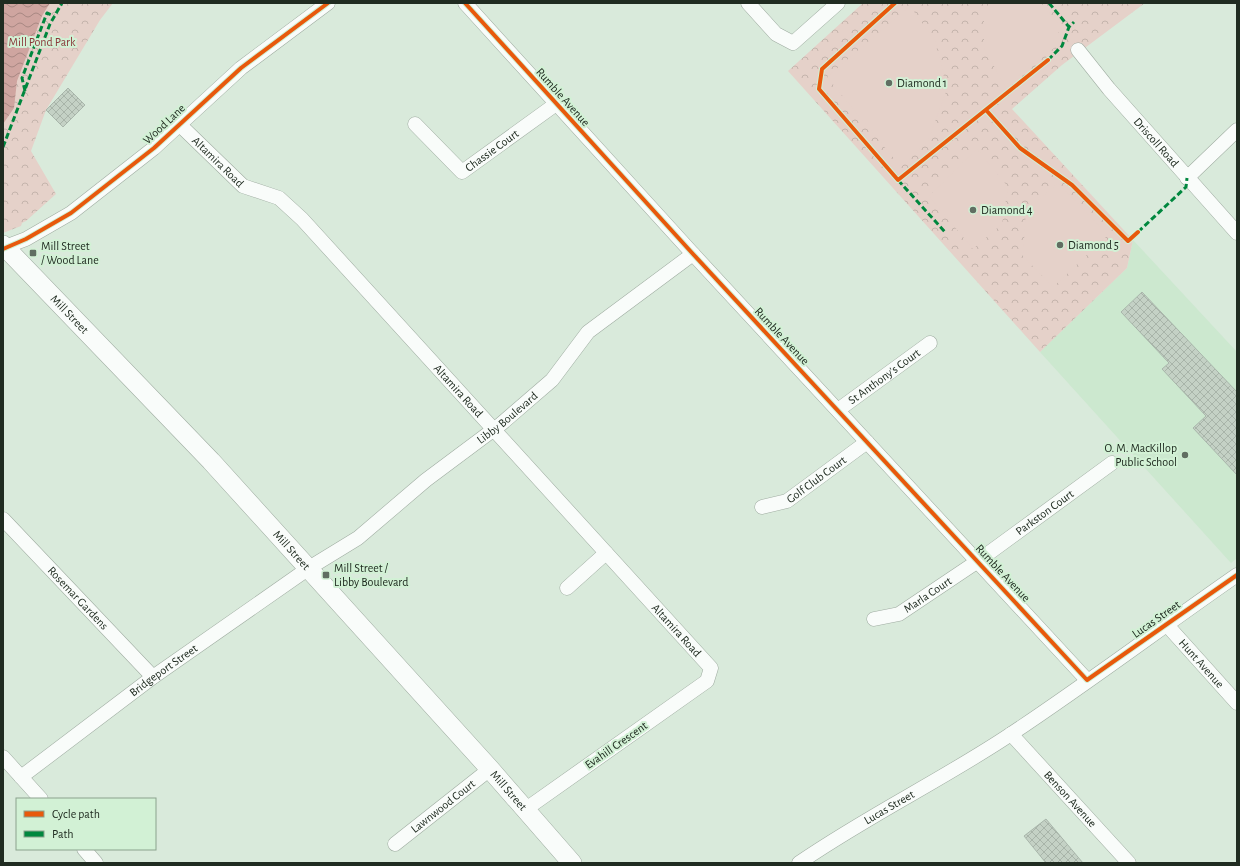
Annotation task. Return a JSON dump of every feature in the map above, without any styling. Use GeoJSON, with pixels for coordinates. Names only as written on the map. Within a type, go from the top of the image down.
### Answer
{"type":"FeatureCollection","features":[{"type":"Feature","properties":{"kind":"street","name":"Rumble Avenue"},"geometry":{"type":"LineString","coordinates":[[465,3],[693,254],[1087,680]]}},
{"type":"Feature","properties":{"kind":"street"},"geometry":{"type":"LineString","coordinates":[[748,3],[776,34],[793,43],[838,3]]}},
{"type":"Feature","properties":{"kind":"street","name":"Wood Lane"},"geometry":{"type":"LineString","coordinates":[[4,247],[26,239],[71,213],[154,148],[241,68],[318,6]]}},
{"type":"Feature","properties":{"kind":"street","name":"Driscoll Road"},"geometry":{"type":"LineString","coordinates":[[1078,50],[1108,89],[1186,178],[1237,233]]}},
{"type":"Feature","properties":{"kind":"street","name":"Chassie Court"},"geometry":{"type":"LineString","coordinates":[[415,124],[462,172],[556,104]]}},
{"type":"Feature","properties":{"kind":"street","name":"Altamira Road"},"geometry":{"type":"LineString","coordinates":[[180,125],[242,186],[279,198],[302,219],[495,428],[711,668],[707,681]]}},
{"type":"Feature","properties":{"kind":"street"},"geometry":{"type":"LineString","coordinates":[[1186,178],[1237,130]]}},
{"type":"Feature","properties":{"kind":"street","name":"Mill Street"},"geometry":{"type":"LineString","coordinates":[[4,247],[211,461],[526,809],[572,863]]}},
{"type":"Feature","properties":{"kind":"street","name":"Libby Boulevard"},"geometry":{"type":"LineString","coordinates":[[309,568],[358,538],[426,480],[495,428],[552,380],[588,332],[693,254]]}},
{"type":"Feature","properties":{"kind":"street","name":"St Anthony's Court"},"geometry":{"type":"LineString","coordinates":[[838,410],[930,343]]}},
{"type":"Feature","properties":{"kind":"street","name":"Golf Club Court"},"geometry":{"type":"LineString","coordinates":[[762,507],[787,501],[867,442]]}},
{"type":"Feature","properties":{"kind":"street","name":"Parkston Court"},"geometry":{"type":"LineString","coordinates":[[978,561],[1112,463]]}},
{"type":"Feature","properties":{"kind":"street","name":"Rosemar Gardens"},"geometry":{"type":"LineString","coordinates":[[3,519],[153,677]]}},
{"type":"Feature","properties":{"kind":"street"},"geometry":{"type":"LineString","coordinates":[[567,588],[606,553]]}},
{"type":"Feature","properties":{"kind":"street","name":"Marla Court"},"geometry":{"type":"LineString","coordinates":[[874,619],[899,614],[978,561]]}},
{"type":"Feature","properties":{"kind":"street","name":"Bridgeport Street"},"geometry":{"type":"LineString","coordinates":[[21,777],[153,677],[309,568]]}},
{"type":"Feature","properties":{"kind":"street","name":"Lucas Street"},"geometry":{"type":"LineString","coordinates":[[799,863],[822,847],[897,804],[1011,734],[1237,575]]}},
{"type":"Feature","properties":{"kind":"street","name":"Hunt Avenue"},"geometry":{"type":"LineString","coordinates":[[1166,624],[1237,703]]}},
{"type":"Feature","properties":{"kind":"street","name":"Evahill Crescent"},"geometry":{"type":"LineString","coordinates":[[526,809],[707,681]]}},
{"type":"Feature","properties":{"kind":"street","name":"Benson Avenue"},"geometry":{"type":"LineString","coordinates":[[1011,734],[1130,863]]}},
{"type":"Feature","properties":{"kind":"street"},"geometry":{"type":"LineString","coordinates":[[3,757],[40,798]]}},
{"type":"Feature","properties":{"kind":"street","name":"Lawnwood Court"},"geometry":{"type":"LineString","coordinates":[[396,844],[490,769]]}},
{"type":"Feature","properties":{"kind":"street"},"geometry":{"type":"LineString","coordinates":[[85,850],[96,863]]}},
{"type":"Feature","properties":{"kind":"shaded area","name":"O. M. MacKillop Public School"},"geometry":{"type":"Polygon","coordinates":[[[1133,240],[1237,352],[1237,558],[1231,563],[1040,352],[1127,268],[1133,240]]]}},
{"type":"Feature","properties":{"kind":"green space","name":"Mill Pond Park"},"geometry":{"type":"Polygon","coordinates":[[[3,3],[113,3],[100,20],[46,110],[31,151],[56,194],[22,223],[21,226],[3,233],[3,3]]]}},
{"type":"Feature","properties":{"kind":"green space"},"geometry":{"type":"Polygon","coordinates":[[[863,3],[1145,3],[1062,65],[1012,109],[1133,240],[1127,268],[1040,352],[788,71],[863,3]]]}},
{"type":"Feature","properties":{"kind":"green space"},"geometry":{"type":"Polygon","coordinates":[[[990,3],[1041,3],[1058,23],[1058,45],[1005,86],[984,48],[984,10],[990,3]]]}},
{"type":"Feature","properties":{"kind":"green space","name":"Diamond 1"},"geometry":{"type":"Polygon","coordinates":[[[910,6],[935,41],[947,89],[928,141],[901,167],[827,77],[910,6]]]}},
{"type":"Feature","properties":{"kind":"green space","name":"Diamond 4"},"geometry":{"type":"Polygon","coordinates":[[[977,149],[1008,187],[1002,224],[973,249],[929,196],[977,149]]]}},
{"type":"Feature","properties":{"kind":"green space","name":"Diamond 5"},"geometry":{"type":"Polygon","coordinates":[[[1058,183],[1108,235],[1053,287],[1023,256],[1026,211],[1058,183]]]}},
{"type":"Feature","properties":{"kind":"water"},"geometry":{"type":"Polygon","coordinates":[[[3,3],[50,3],[42,16],[17,81],[14,108],[3,124],[3,3]]]}},
{"type":"Feature","properties":{"kind":"building"},"geometry":{"type":"Polygon","coordinates":[[[68,88],[85,105],[63,127],[46,110],[68,88]]]}},
{"type":"Feature","properties":{"kind":"building"},"geometry":{"type":"Polygon","coordinates":[[[1142,292],[1237,392],[1237,475],[1193,428],[1206,416],[1162,369],[1169,363],[1121,312],[1142,292]]]}},
{"type":"Feature","properties":{"kind":"building"},"geometry":{"type":"Polygon","coordinates":[[[1046,819],[1083,863],[1046,863],[1024,836],[1046,819]]]}},
{"type":"Feature","properties":{"kind":"marked path"},"geometry":{"type":"LineString","coordinates":[[3,147],[50,24],[62,3]]}},
{"type":"Feature","properties":{"kind":"marked path"},"geometry":{"type":"LineString","coordinates":[[1049,3],[1069,27]]}},
{"type":"Feature","properties":{"kind":"marked path"},"geometry":{"type":"LineString","coordinates":[[25,91],[22,78],[47,13],[54,16]]}},
{"type":"Feature","properties":{"kind":"marked path"},"geometry":{"type":"LineString","coordinates":[[1048,60],[1062,46],[1069,27],[1074,22]]}},
{"type":"Feature","properties":{"kind":"marked path"},"geometry":{"type":"LineString","coordinates":[[1138,232],[1186,187],[1187,178]]}},
{"type":"Feature","properties":{"kind":"marked path"},"geometry":{"type":"LineString","coordinates":[[898,180],[945,232]]}},
{"type":"Feature","properties":{"kind":"cycle path"},"geometry":{"type":"LineString","coordinates":[[3,249],[26,239],[71,213],[154,148],[241,68],[328,3]]}},
{"type":"Feature","properties":{"kind":"cycle path"},"geometry":{"type":"LineString","coordinates":[[465,3],[693,254],[1087,680],[1237,575]]}},
{"type":"Feature","properties":{"kind":"cycle path"},"geometry":{"type":"LineString","coordinates":[[895,3],[822,69],[819,89],[898,180],[1048,60]]}},
{"type":"Feature","properties":{"kind":"cycle path"},"geometry":{"type":"LineString","coordinates":[[986,110],[1020,148],[1072,185],[1128,241],[1138,232]]}},
{"type":"Feature","properties":{"kind":"place","name":"Diamond 1"},"geometry":{"type":"Point","coordinates":[889,83]}},
{"type":"Feature","properties":{"kind":"place","name":"Diamond 4"},"geometry":{"type":"Point","coordinates":[973,210]}},
{"type":"Feature","properties":{"kind":"place","name":"Diamond 5"},"geometry":{"type":"Point","coordinates":[1060,245]}},
{"type":"Feature","properties":{"kind":"place","name":"Mill Street / Wood Lane"},"geometry":{"type":"Point","coordinates":[33,253]}},
{"type":"Feature","properties":{"kind":"place","name":"O. M. MacKillop Public School"},"geometry":{"type":"Point","coordinates":[1185,455]}},
{"type":"Feature","properties":{"kind":"place","name":"Mill Street / Libby Boulevard"},"geometry":{"type":"Point","coordinates":[326,575]}}]}
